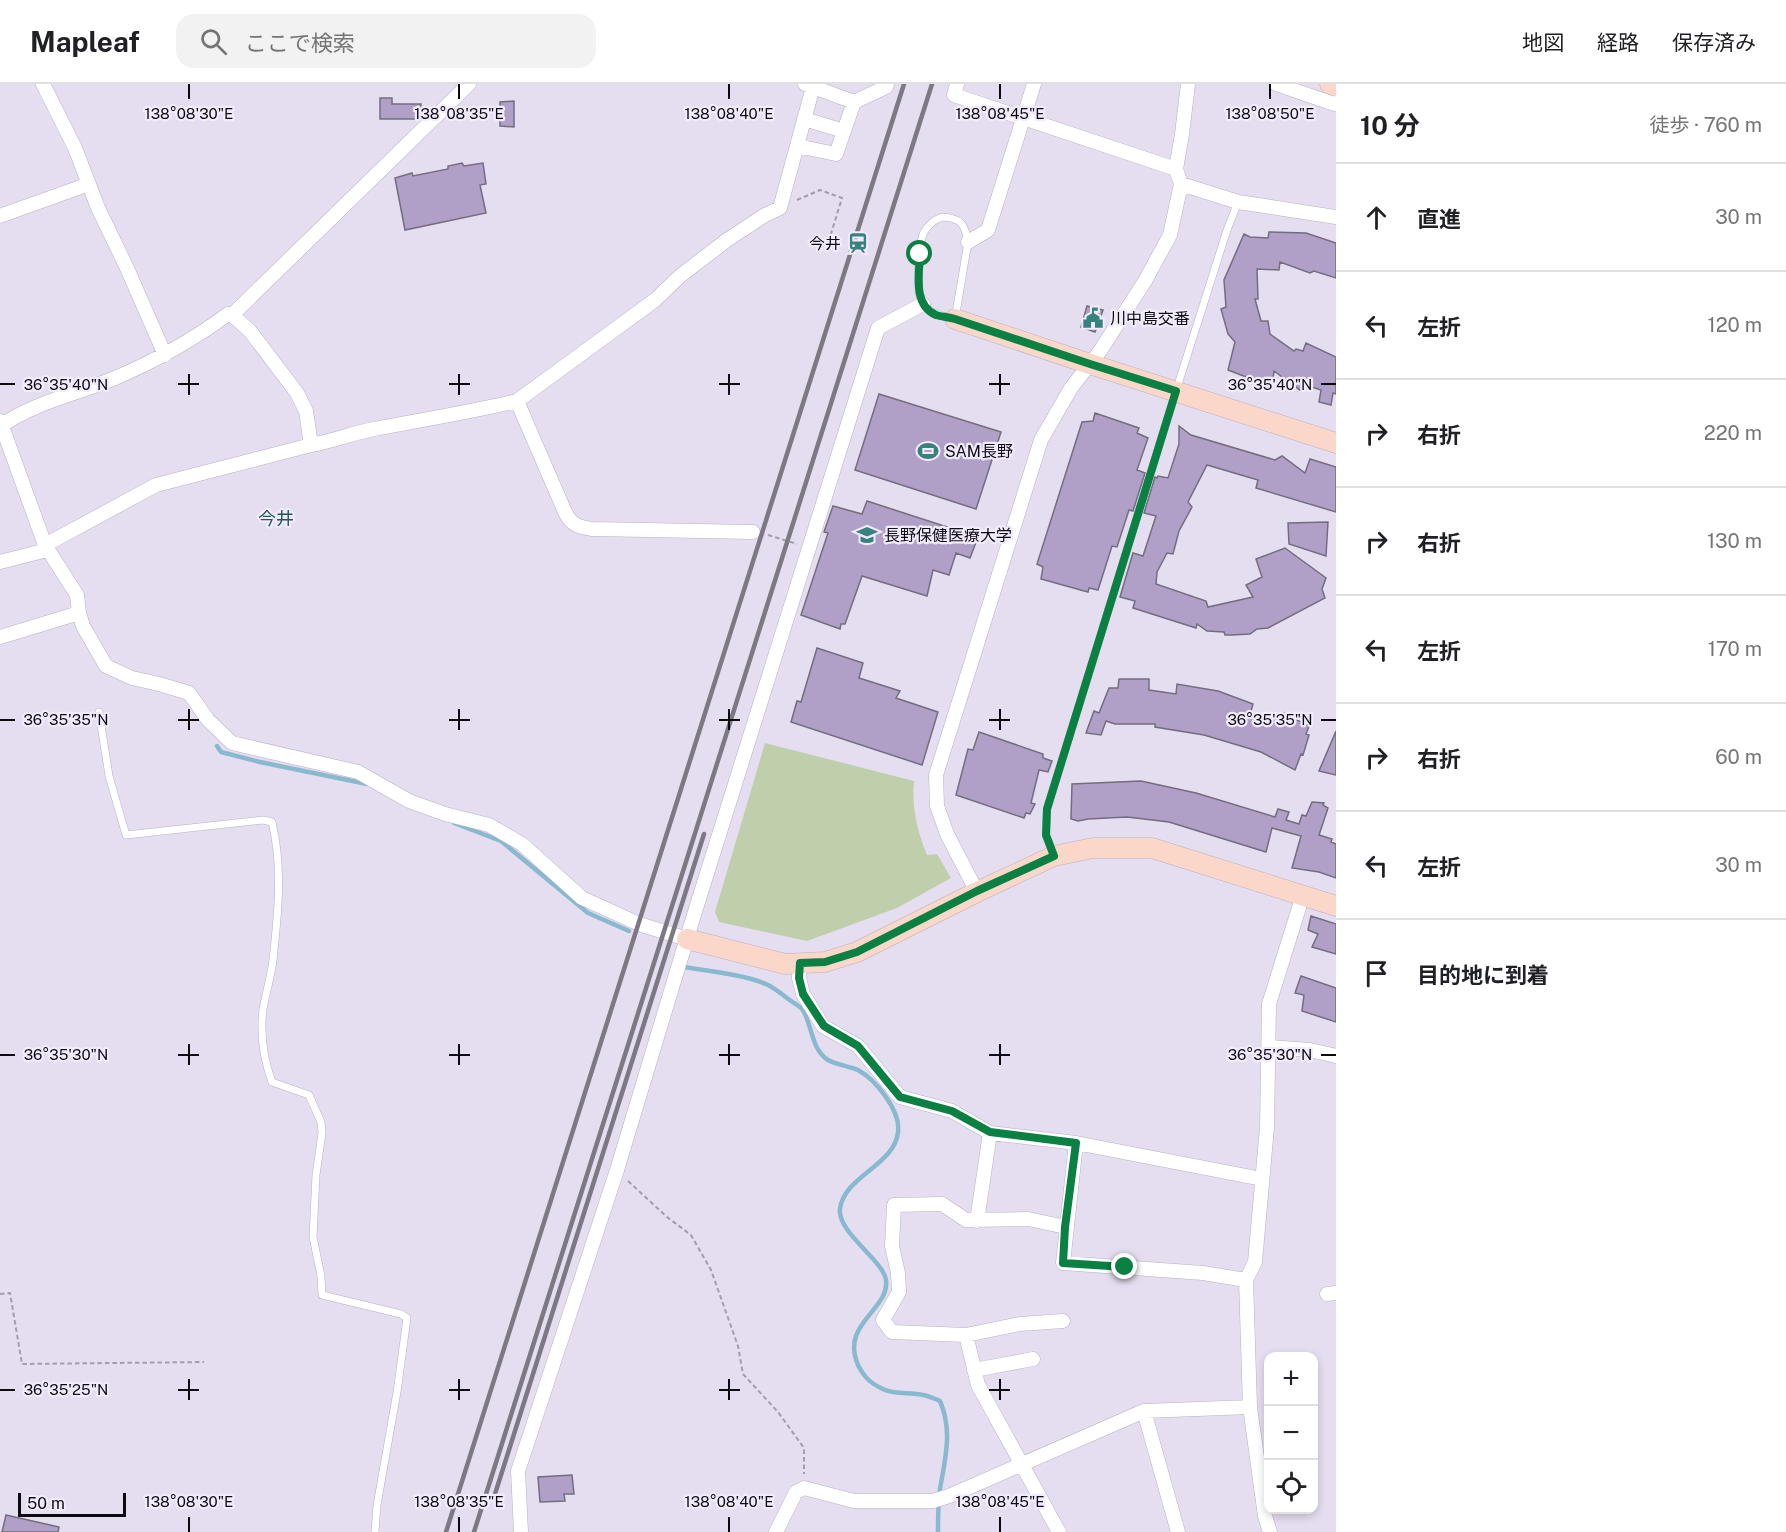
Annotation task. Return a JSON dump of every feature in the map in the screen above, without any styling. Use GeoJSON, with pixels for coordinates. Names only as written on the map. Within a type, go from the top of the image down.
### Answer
{"type":"FeatureCollection","features":[{"type":"Feature","properties":{"kind":"street"},"geometry":{"type":"LineString","coordinates":[[43,84],[75,148],[88,184],[165,355]]}},
{"type":"Feature","properties":{"kind":"street"},"geometry":{"type":"LineString","coordinates":[[232,315],[469,84]]}},
{"type":"Feature","properties":{"kind":"street"},"geometry":{"type":"LineString","coordinates":[[0,562],[46,548],[156,485],[372,429],[462,414],[517,401],[655,300],[680,276],[727,240],[780,208],[804,119],[809,86],[854,102],[886,87],[887,84]]}},
{"type":"Feature","properties":{"kind":"street"},"geometry":{"type":"LineString","coordinates":[[957,84],[954,95],[1176,169]]}},
{"type":"Feature","properties":{"kind":"street"},"geometry":{"type":"LineString","coordinates":[[968,242],[988,230],[1034,84]]}},
{"type":"Feature","properties":{"kind":"street"},"geometry":{"type":"LineString","coordinates":[[977,891],[947,834],[940,815],[937,806],[936,776],[1011,543],[1041,440],[1071,388],[1090,364],[1145,281],[1170,235],[1182,184],[1176,169],[1188,84]]}},
{"type":"Feature","properties":{"kind":"street"},"geometry":{"type":"LineString","coordinates":[[1275,84],[1336,103]]}},
{"type":"Feature","properties":{"kind":"street"},"geometry":{"type":"LineString","coordinates":[[1330,84],[1336,86]]}},
{"type":"Feature","properties":{"kind":"street"},"geometry":{"type":"LineString","coordinates":[[797,146],[836,154],[854,102]]}},
{"type":"Feature","properties":{"kind":"street"},"geometry":{"type":"LineString","coordinates":[[804,119],[844,131]]}},
{"type":"Feature","properties":{"kind":"street"},"geometry":{"type":"LineString","coordinates":[[0,216],[88,184]]}},
{"type":"Feature","properties":{"kind":"street"},"geometry":{"type":"LineString","coordinates":[[1182,184],[1238,202],[1336,217]]}},
{"type":"Feature","properties":{"kind":"street"},"geometry":{"type":"LineString","coordinates":[[521,1532],[518,1471],[617,1170],[878,328],[922,304]]}},
{"type":"Feature","properties":{"kind":"street"},"geometry":{"type":"LineString","coordinates":[[311,445],[306,411],[297,393],[250,331],[228,314],[165,355],[115,378],[23,413],[1,424],[46,548],[77,595],[83,626],[106,666],[132,678],[189,693],[208,720],[232,743],[358,772],[409,801],[445,814],[489,825],[522,844],[537,860],[582,898],[639,924],[784,964],[825,962],[857,952],[977,891],[1054,856],[1093,848],[1152,848],[1336,906]]}},
{"type":"Feature","properties":{"kind":"street"},"geometry":{"type":"LineString","coordinates":[[955,319],[1336,442]]}},
{"type":"Feature","properties":{"kind":"street"},"geometry":{"type":"LineString","coordinates":[[517,401],[568,519],[575,525],[592,529],[753,532]]}},
{"type":"Feature","properties":{"kind":"street"},"geometry":{"type":"LineString","coordinates":[[0,637],[79,613]]}},
{"type":"Feature","properties":{"kind":"street"},"geometry":{"type":"LineString","coordinates":[[1270,1532],[1265,1516],[1250,1407],[1246,1280],[1255,1262],[1267,1127],[1269,1004],[1303,895]]}},
{"type":"Feature","properties":{"kind":"street"},"geometry":{"type":"LineString","coordinates":[[800,963],[799,978],[803,994],[824,1026],[858,1046],[900,1097],[952,1111],[990,1132],[1076,1143],[1262,1179]]}},
{"type":"Feature","properties":{"kind":"street"},"geometry":{"type":"LineString","coordinates":[[1269,1047],[1310,1050],[1336,1056]]}},
{"type":"Feature","properties":{"kind":"street"},"geometry":{"type":"LineString","coordinates":[[977,1221],[990,1132]]}},
{"type":"Feature","properties":{"kind":"street"},"geometry":{"type":"LineString","coordinates":[[1076,1143],[1065,1227],[1063,1263],[1203,1274],[1246,1280]]}},
{"type":"Feature","properties":{"kind":"street"},"geometry":{"type":"LineString","coordinates":[[1063,1321],[1020,1324],[966,1335],[892,1332],[883,1320],[899,1292],[898,1273],[892,1246],[894,1205],[942,1204],[966,1220],[1028,1219],[1065,1227]]}},
{"type":"Feature","properties":{"kind":"street"},"geometry":{"type":"LineString","coordinates":[[966,1335],[978,1385],[1059,1532]]}},
{"type":"Feature","properties":{"kind":"street"},"geometry":{"type":"LineString","coordinates":[[974,1370],[1033,1359]]}},
{"type":"Feature","properties":{"kind":"street"},"geometry":{"type":"LineString","coordinates":[[776,1532],[796,1492],[804,1488],[854,1502],[933,1501],[1144,1411],[1250,1407]]}},
{"type":"Feature","properties":{"kind":"street"},"geometry":{"type":"LineString","coordinates":[[1144,1411],[1178,1532]]}},
{"type":"Feature","properties":{"kind":"lane"},"geometry":{"type":"LineString","coordinates":[[1054,856],[1046,835],[1047,809],[1176,391],[1238,202]]}},
{"type":"Feature","properties":{"kind":"lane"},"geometry":{"type":"LineString","coordinates":[[942,217],[952,217],[960,221],[966,230],[968,242],[955,319],[935,314],[922,304],[919,294],[920,254],[924,234],[933,221],[942,217]]}},
{"type":"Feature","properties":{"kind":"lane"},"geometry":{"type":"LineString","coordinates":[[99,711],[109,776],[126,835],[262,820],[272,822],[278,845],[280,868],[272,960],[263,1012],[263,1043],[272,1082],[309,1095],[321,1122],[313,1237],[321,1276],[322,1295],[401,1314],[407,1318],[397,1392],[377,1505],[375,1532]]}},
{"type":"Feature","properties":{"kind":"path"},"geometry":{"type":"LineString","coordinates":[[780,208],[820,190],[842,198],[831,237]]}},
{"type":"Feature","properties":{"kind":"path"},"geometry":{"type":"LineString","coordinates":[[753,532],[810,547]]}},
{"type":"Feature","properties":{"kind":"path"},"geometry":{"type":"LineString","coordinates":[[617,1170],[667,1218],[691,1235],[711,1270],[738,1346],[743,1374],[778,1412],[804,1448],[804,1488]]}},
{"type":"Feature","properties":{"kind":"path"},"geometry":{"type":"LineString","coordinates":[[0,1294],[10,1293],[22,1364],[204,1362]]}},
{"type":"Feature","properties":{"kind":"green space"},"geometry":{"type":"Polygon","coordinates":[[[765,743],[914,781],[914,810],[927,855],[937,854],[951,878],[897,908],[807,941],[719,922],[715,912],[765,743]]]}},
{"type":"Feature","properties":{"kind":"building"},"geometry":{"type":"Polygon","coordinates":[[[380,98],[392,98],[392,104],[421,104],[420,119],[380,119],[380,98]]]}},
{"type":"Feature","properties":{"kind":"building"},"geometry":{"type":"Polygon","coordinates":[[[514,101],[514,127],[500,126],[500,102],[514,101]]]}},
{"type":"Feature","properties":{"kind":"building"},"geometry":{"type":"Polygon","coordinates":[[[462,163],[464,166],[483,163],[486,184],[480,185],[486,213],[405,230],[395,178],[412,173],[413,176],[448,169],[448,166],[462,163]]]}},
{"type":"Feature","properties":{"kind":"building"},"geometry":{"type":"Polygon","coordinates":[[[1269,232],[1306,233],[1336,243],[1336,278],[1314,271],[1310,273],[1280,262],[1279,270],[1257,269],[1258,299],[1255,299],[1261,321],[1268,321],[1270,334],[1294,351],[1296,349],[1303,351],[1306,343],[1336,357],[1336,394],[1333,393],[1331,405],[1319,402],[1321,390],[1303,384],[1300,390],[1274,371],[1272,387],[1228,370],[1235,342],[1228,334],[1221,309],[1226,307],[1224,280],[1244,234],[1250,237],[1268,238],[1269,232]]]}},
{"type":"Feature","properties":{"kind":"building"},"geometry":{"type":"Polygon","coordinates":[[[1087,306],[1103,310],[1095,332],[1081,327],[1087,306]]]}},
{"type":"Feature","properties":{"kind":"building","name":"SAM長野"},"geometry":{"type":"Polygon","coordinates":[[[879,394],[1001,432],[976,509],[855,470],[879,394]]]}},
{"type":"Feature","properties":{"kind":"building"},"geometry":{"type":"Polygon","coordinates":[[[1095,413],[1139,428],[1137,433],[1148,438],[1137,470],[1145,473],[1133,511],[1129,510],[1117,547],[1112,546],[1098,590],[1089,588],[1088,592],[1041,579],[1043,567],[1037,564],[1082,422],[1093,421],[1095,413]]]}},
{"type":"Feature","properties":{"kind":"building"},"geometry":{"type":"Polygon","coordinates":[[[1179,426],[1191,435],[1275,460],[1282,456],[1305,473],[1310,459],[1336,467],[1336,512],[1256,488],[1258,480],[1207,465],[1188,502],[1192,507],[1179,531],[1173,554],[1167,553],[1157,572],[1156,584],[1206,601],[1208,607],[1253,597],[1246,585],[1262,577],[1256,559],[1285,548],[1326,578],[1322,589],[1325,598],[1268,628],[1257,629],[1250,634],[1225,635],[1224,632],[1207,631],[1197,624],[1196,628],[1133,608],[1135,601],[1120,597],[1133,553],[1143,556],[1156,516],[1144,513],[1155,477],[1168,478],[1179,444],[1179,426]]]}},
{"type":"Feature","properties":{"kind":"building"},"geometry":{"type":"Polygon","coordinates":[[[867,501],[978,537],[970,558],[956,553],[949,575],[933,570],[927,596],[862,576],[845,624],[841,624],[840,629],[801,615],[828,533],[824,532],[833,506],[862,514],[867,501]]]}},
{"type":"Feature","properties":{"kind":"building"},"geometry":{"type":"Polygon","coordinates":[[[1328,522],[1326,556],[1289,544],[1288,523],[1328,522]]]}},
{"type":"Feature","properties":{"kind":"building"},"geometry":{"type":"Polygon","coordinates":[[[817,648],[863,663],[859,678],[900,691],[896,698],[938,712],[922,765],[791,722],[797,701],[801,702],[817,648]]]}},
{"type":"Feature","properties":{"kind":"building"},"geometry":{"type":"Polygon","coordinates":[[[1119,679],[1149,679],[1149,690],[1176,694],[1177,684],[1218,691],[1253,704],[1250,715],[1266,715],[1286,724],[1284,713],[1309,726],[1306,734],[1309,735],[1303,755],[1301,754],[1295,770],[1261,752],[1204,735],[1155,727],[1155,724],[1115,724],[1106,721],[1101,735],[1086,733],[1094,711],[1099,713],[1109,688],[1118,688],[1119,679]]]}},
{"type":"Feature","properties":{"kind":"building"},"geometry":{"type":"Polygon","coordinates":[[[1336,731],[1336,775],[1319,771],[1336,731]]]}},
{"type":"Feature","properties":{"kind":"building"},"geometry":{"type":"Polygon","coordinates":[[[979,732],[1043,754],[1043,758],[1052,761],[1048,772],[1039,770],[1031,803],[1035,804],[1030,814],[1026,813],[1024,818],[956,795],[968,749],[973,750],[979,732]]]}},
{"type":"Feature","properties":{"kind":"building"},"geometry":{"type":"Polygon","coordinates":[[[1141,781],[1196,793],[1275,817],[1278,809],[1289,812],[1286,820],[1299,824],[1302,815],[1306,816],[1312,802],[1324,803],[1323,805],[1328,808],[1319,835],[1332,839],[1331,842],[1336,844],[1336,878],[1319,872],[1292,868],[1301,836],[1272,828],[1266,852],[1169,822],[1127,817],[1078,821],[1071,819],[1072,784],[1141,781]]]}},
{"type":"Feature","properties":{"kind":"building"},"geometry":{"type":"Polygon","coordinates":[[[1311,916],[1336,924],[1336,954],[1312,947],[1318,934],[1308,930],[1311,916]]]}},
{"type":"Feature","properties":{"kind":"building"},"geometry":{"type":"Polygon","coordinates":[[[1301,976],[1336,988],[1336,1022],[1302,1011],[1304,995],[1295,993],[1301,976]]]}},
{"type":"Feature","properties":{"kind":"building"},"geometry":{"type":"Polygon","coordinates":[[[572,1475],[574,1494],[564,1494],[565,1501],[540,1502],[538,1477],[572,1475]]]}},
{"type":"Feature","properties":{"kind":"building"},"geometry":{"type":"Polygon","coordinates":[[[6,1515],[59,1527],[58,1532],[2,1532],[6,1515]]]}},
{"type":"Feature","properties":{"kind":"waterway"},"geometry":{"type":"LineString","coordinates":[[217,746],[221,752],[260,762],[367,784]]}},
{"type":"Feature","properties":{"kind":"waterway"},"geometry":{"type":"LineString","coordinates":[[454,823],[501,841],[588,913],[629,931]]}},
{"type":"Feature","properties":{"kind":"waterway"},"geometry":{"type":"LineString","coordinates":[[684,967],[727,974],[768,985],[800,1007],[807,1018],[815,1044],[823,1056],[865,1075],[886,1097],[896,1115],[898,1132],[895,1143],[888,1153],[850,1188],[840,1209],[841,1218],[846,1227],[877,1264],[886,1280],[881,1300],[855,1338],[854,1351],[860,1369],[874,1384],[887,1391],[923,1395],[940,1401],[947,1434],[940,1489],[938,1532]]}},
{"type":"Feature","properties":{"kind":"railway"},"geometry":{"type":"LineString","coordinates":[[446,1532],[904,84]]}},
{"type":"Feature","properties":{"kind":"railway"},"geometry":{"type":"LineString","coordinates":[[474,1532],[932,84]]}},
{"type":"Feature","properties":{"kind":"railway"},"geometry":{"type":"LineString","coordinates":[[495,1494],[704,834]]}},
{"type":"Feature","properties":{"kind":"place","name":"今井"},"geometry":{"type":"Point","coordinates":[858,243]}},
{"type":"Feature","properties":{"kind":"place","name":"川中島交番"},"geometry":{"type":"Point","coordinates":[1093,318]}},
{"type":"Feature","properties":{"kind":"place","name":"SAM長野"},"geometry":{"type":"Point","coordinates":[928,451]}},
{"type":"Feature","properties":{"kind":"place","name":"長野保健医療大学"},"geometry":{"type":"Point","coordinates":[867,535]}},
{"type":"Feature","properties":{"kind":"district","name":"今井"},"geometry":{"type":"Point","coordinates":[276,519]}},
{"type":"Feature","properties":{"kind":"route"},"geometry":{"type":"LineString","coordinates":[[920,254],[919,294],[922,304],[935,314],[1176,391],[1047,809],[1046,835],[1054,856],[977,891],[857,952],[825,962],[800,963],[799,978],[803,994],[824,1026],[866,1053],[900,1097],[952,1111],[990,1132],[1076,1143],[1065,1227],[1063,1263],[1125,1267]]}}]}
